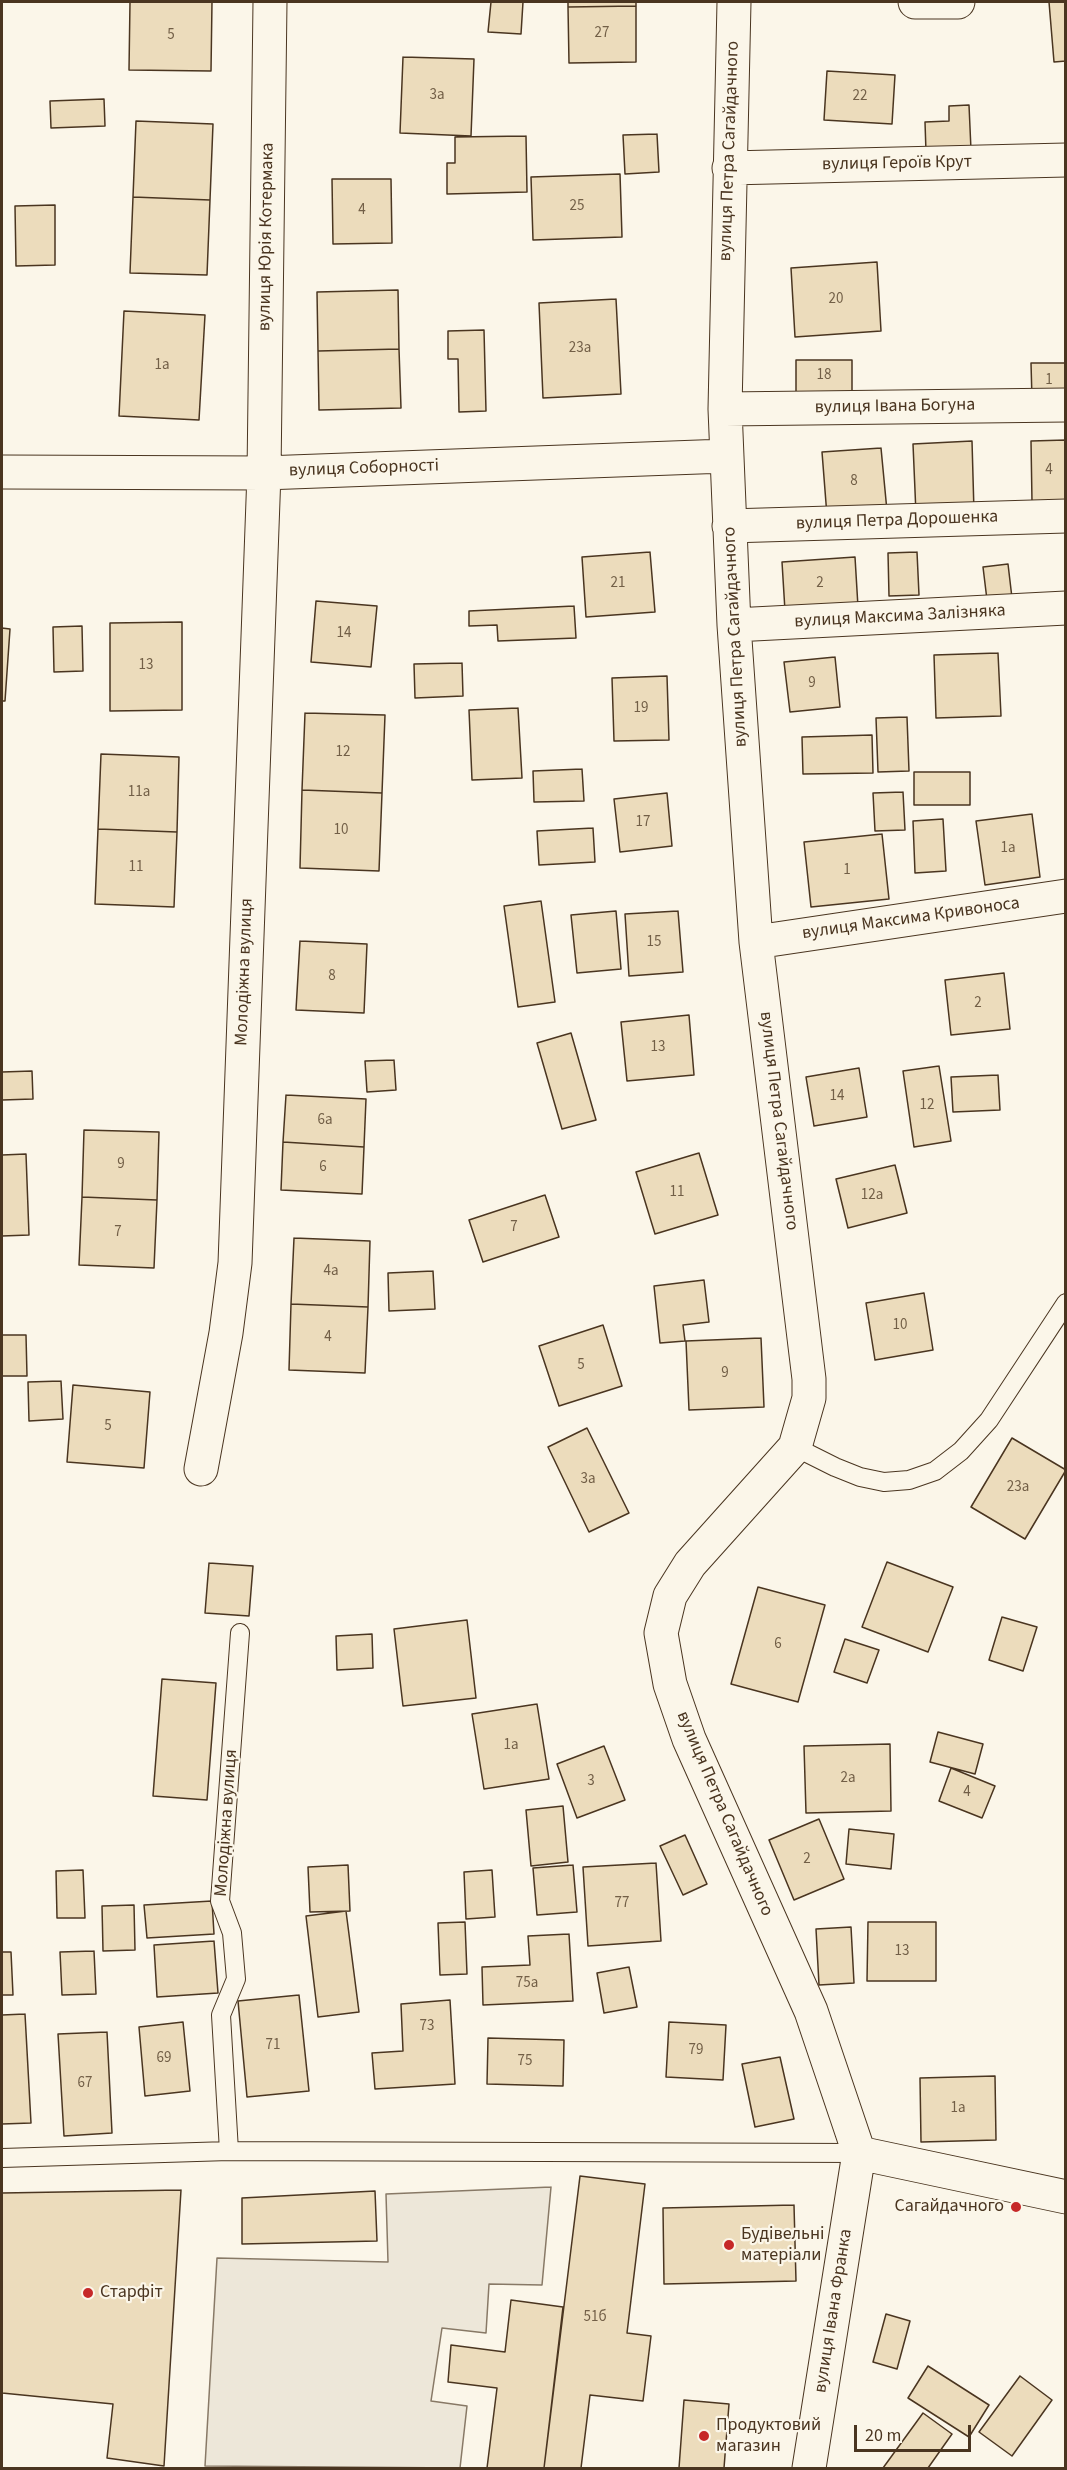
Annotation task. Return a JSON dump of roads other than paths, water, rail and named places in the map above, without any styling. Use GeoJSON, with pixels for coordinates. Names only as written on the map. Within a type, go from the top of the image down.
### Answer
{"type":"FeatureCollection","features":[{"type":"Feature","properties":{"kind":"street","name":"вулиця Юрія Котермака"},"geometry":{"type":"LineString","coordinates":[[264,472],[270,2]]}},
{"type":"Feature","properties":{"kind":"street","name":"вулиця Петра Сагайдачного"},"geometry":{"type":"LineString","coordinates":[[734,2],[725,409],[734,625],[756,942],[809,1379],[809,1398],[795,1446],[690,1564],[670,1596],[661,1633],[670,1684],[688,1739],[811,2011],[859,2153]]}},
{"type":"Feature","properties":{"kind":"street"},"geometry":{"type":"LineString","coordinates":[[915,2],[958,2]]}},
{"type":"Feature","properties":{"kind":"street","name":"вулиця Героїв Крут"},"geometry":{"type":"LineString","coordinates":[[729,168],[1065,160]]}},
{"type":"Feature","properties":{"kind":"street","name":"вулиця Івана Богуна"},"geometry":{"type":"LineString","coordinates":[[725,409],[1065,405]]}},
{"type":"Feature","properties":{"kind":"street","name":"вулиця Соборності"},"geometry":{"type":"LineString","coordinates":[[2,472],[264,472],[726,456]]}},
{"type":"Feature","properties":{"kind":"street","name":"Молодіжна вулиця"},"geometry":{"type":"LineString","coordinates":[[201,1469],[226,1333],[235,1263],[264,472]]}},
{"type":"Feature","properties":{"kind":"street","name":"вулиця Петра Дорошенка"},"geometry":{"type":"LineString","coordinates":[[729,526],[1065,516]]}},
{"type":"Feature","properties":{"kind":"street","name":"вулиця Максима Залізняка"},"geometry":{"type":"LineString","coordinates":[[734,625],[1065,608]]}},
{"type":"Feature","properties":{"kind":"street","name":"вулиця Максима Кривоноса"},"geometry":{"type":"LineString","coordinates":[[756,942],[1065,896]]}},
{"type":"Feature","properties":{"kind":"street"},"geometry":{"type":"LineString","coordinates":[[859,2153],[1065,2197]]}},
{"type":"Feature","properties":{"kind":"street","name":"вулиця Івана Франка"},"geometry":{"type":"LineString","coordinates":[[809,2469],[859,2153]]}},
{"type":"Feature","properties":{"kind":"lane"},"geometry":{"type":"LineString","coordinates":[[795,1446],[835,1467],[860,1477],[884,1482],[909,1480],[935,1471],[962,1451],[989,1420],[1065,1303]]}},
{"type":"Feature","properties":{"kind":"lane","name":"Молодіжна вулиця"},"geometry":{"type":"LineString","coordinates":[[229,2151],[221,2015],[236,1979],[232,1933],[220,1901],[240,1633]]}},
{"type":"Feature","properties":{"kind":"lane"},"geometry":{"type":"LineString","coordinates":[[2,2158],[229,2151],[859,2153]]}},
{"type":"Feature","properties":{"kind":"place","name":"Сагайдачного"},"geometry":{"type":"Point","coordinates":[1016,2207]}},
{"type":"Feature","properties":{"kind":"place","name":"Будівельні матеріали"},"geometry":{"type":"Point","coordinates":[729,2245]}},
{"type":"Feature","properties":{"kind":"place","name":"Старфіт"},"geometry":{"type":"Point","coordinates":[88,2293]}},
{"type":"Feature","properties":{"kind":"place","name":"Продуктовий магазин"},"geometry":{"type":"Point","coordinates":[704,2436]}}]}
